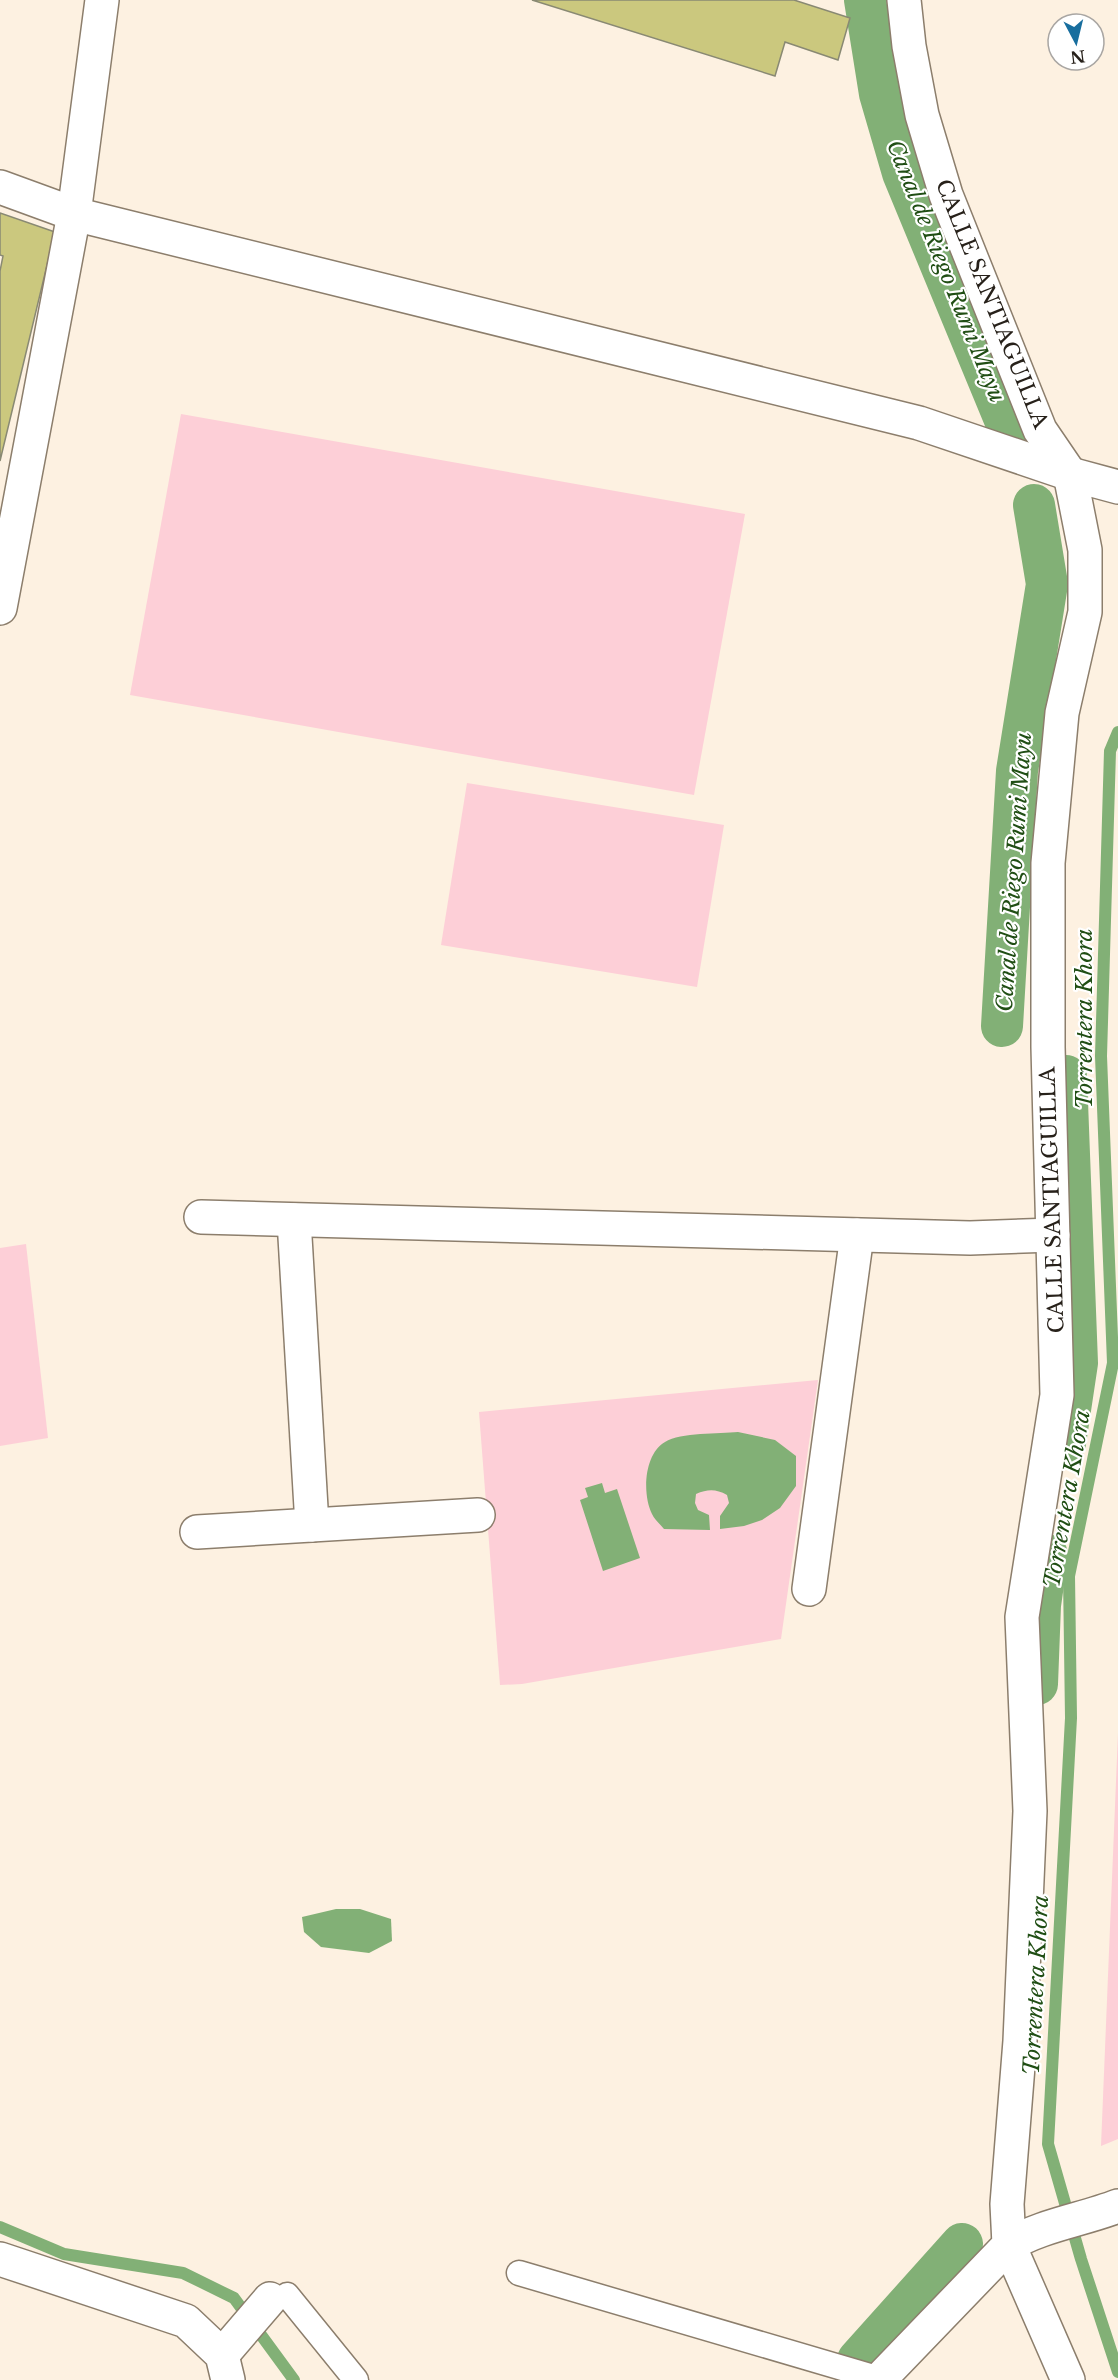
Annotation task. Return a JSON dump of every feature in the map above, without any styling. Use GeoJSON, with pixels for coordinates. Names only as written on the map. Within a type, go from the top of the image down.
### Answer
{"type":"FeatureCollection","features":[{"type":"Feature","properties":{"kind":"street"},"geometry":{"type":"LineString","coordinates":[[0,608],[74,214],[102,0]]}},
{"type":"Feature","properties":{"kind":"street","name":"CALLE SANTIAGUILLA"},"geometry":{"type":"LineString","coordinates":[[904,0],[909,46],[922,115],[946,195],[1041,430],[1071,474],[1085,550],[1085,612],[1062,713],[1048,863],[1048,1047],[1057,1395],[1023,1617],[1030,1811],[1020,2041],[1007,2204],[1019,2240]]}},
{"type":"Feature","properties":{"kind":"street"},"geometry":{"type":"LineString","coordinates":[[0,187],[74,214],[919,423],[1071,474],[1118,487]]}},
{"type":"Feature","properties":{"kind":"street"},"geometry":{"type":"LineString","coordinates":[[201,1217],[970,1238],[1053,1235]]}},
{"type":"Feature","properties":{"kind":"street"},"geometry":{"type":"LineString","coordinates":[[294,1220],[312,1525]]}},
{"type":"Feature","properties":{"kind":"street"},"geometry":{"type":"LineString","coordinates":[[809,1589],[857,1235]]}},
{"type":"Feature","properties":{"kind":"street"},"geometry":{"type":"LineString","coordinates":[[197,1532],[477,1515]]}},
{"type":"Feature","properties":{"kind":"street"},"geometry":{"type":"LineString","coordinates":[[880,2380],[1019,2240],[1105,2211]]}},
{"type":"Feature","properties":{"kind":"street"},"geometry":{"type":"LineString","coordinates":[[1019,2240],[1068,2380]]}},
{"type":"Feature","properties":{"kind":"street"},"geometry":{"type":"LineString","coordinates":[[0,2259],[186,2321],[225,2367],[245,2327],[278,2297]]}},
{"type":"Feature","properties":{"kind":"lane"},"geometry":{"type":"LineString","coordinates":[[519,2272],[880,2380]]}},
{"type":"Feature","properties":{"kind":"lane"},"geometry":{"type":"LineString","coordinates":[[278,2297],[327,2341],[356,2380]]}},
{"type":"Feature","properties":{"kind":"shaded area"},"geometry":{"type":"Polygon","coordinates":[[[181,414],[745,514],[694,795],[130,695],[181,414]]]}},
{"type":"Feature","properties":{"kind":"shaded area"},"geometry":{"type":"Polygon","coordinates":[[[467,783],[724,825],[697,987],[441,945],[467,783]]]}},
{"type":"Feature","properties":{"kind":"shaded area"},"geometry":{"type":"Polygon","coordinates":[[[26,1244],[48,1438],[0,1446],[0,1248],[26,1244]]]}},
{"type":"Feature","properties":{"kind":"shaded area"},"geometry":{"type":"Polygon","coordinates":[[[818,1380],[781,1639],[522,1684],[500,1685],[479,1412],[818,1380]]]}},
{"type":"Feature","properties":{"kind":"shaded area"},"geometry":{"type":"Polygon","coordinates":[[[738,1432],[775,1440],[796,1456],[796,1486],[780,1508],[762,1520],[744,1526],[720,1529],[720,1516],[729,1503],[727,1495],[712,1490],[704,1491],[696,1494],[695,1503],[698,1510],[709,1515],[710,1530],[664,1529],[653,1516],[646,1486],[649,1465],[658,1448],[665,1442],[680,1436],[738,1432]]]}},
{"type":"Feature","properties":{"kind":"shaded area"},"geometry":{"type":"Polygon","coordinates":[[[602,1483],[605,1493],[617,1489],[640,1558],[603,1571],[580,1500],[588,1497],[585,1488],[602,1483]]]}},
{"type":"Feature","properties":{"kind":"shaded area"},"geometry":{"type":"Polygon","coordinates":[[[1118,1733],[1118,2139],[1101,2146],[1118,1733]]]}},
{"type":"Feature","properties":{"kind":"shaded area"},"geometry":{"type":"Polygon","coordinates":[[[336,1909],[360,1909],[391,1919],[392,1941],[369,1953],[321,1947],[304,1932],[302,1917],[336,1909]]]}},
{"type":"Feature","properties":{"kind":"building"},"geometry":{"type":"Polygon","coordinates":[[[532,0],[794,0],[850,18],[838,60],[785,42],[775,76],[532,0]]]}},
{"type":"Feature","properties":{"kind":"building"},"geometry":{"type":"Polygon","coordinates":[[[0,213],[55,232],[0,461],[0,271],[3,256],[0,255],[0,213]]]}},
{"type":"Feature","properties":{"kind":"waterway","name":"Canal de Riego Rumi Mayu"},"geometry":{"type":"LineString","coordinates":[[865,0],[880,94],[903,173],[1011,434]]}},
{"type":"Feature","properties":{"kind":"waterway","name":"Canal de Riego Rumi Mayu"},"geometry":{"type":"LineString","coordinates":[[1002,1026],[1017,771],[1047,584],[1034,505]]}},
{"type":"Feature","properties":{"kind":"waterway","name":"Torrentera Khora"},"geometry":{"type":"LineString","coordinates":[[1118,732],[1110,751],[1101,1056],[1113,1363],[1069,1576],[1071,1718],[1048,2144],[1081,2259],[1118,2372]]}},
{"type":"Feature","properties":{"kind":"waterway","name":"Canal de Riego Rumi Mayu"},"geometry":{"type":"LineString","coordinates":[[1065,1443],[1077,1363],[1066,1076]]}},
{"type":"Feature","properties":{"kind":"waterway","name":"Canal de Riego Rumi Mayu"},"geometry":{"type":"LineString","coordinates":[[1037,1684],[1040,1605],[1047,1555]]}},
{"type":"Feature","properties":{"kind":"waterway"},"geometry":{"type":"LineString","coordinates":[[0,2227],[64,2254],[183,2273],[234,2298],[294,2380]]}},
{"type":"Feature","properties":{"kind":"waterway","name":"Canal de Riego Rumi Mayu"},"geometry":{"type":"LineString","coordinates":[[858,2360],[962,2244]]}}]}
